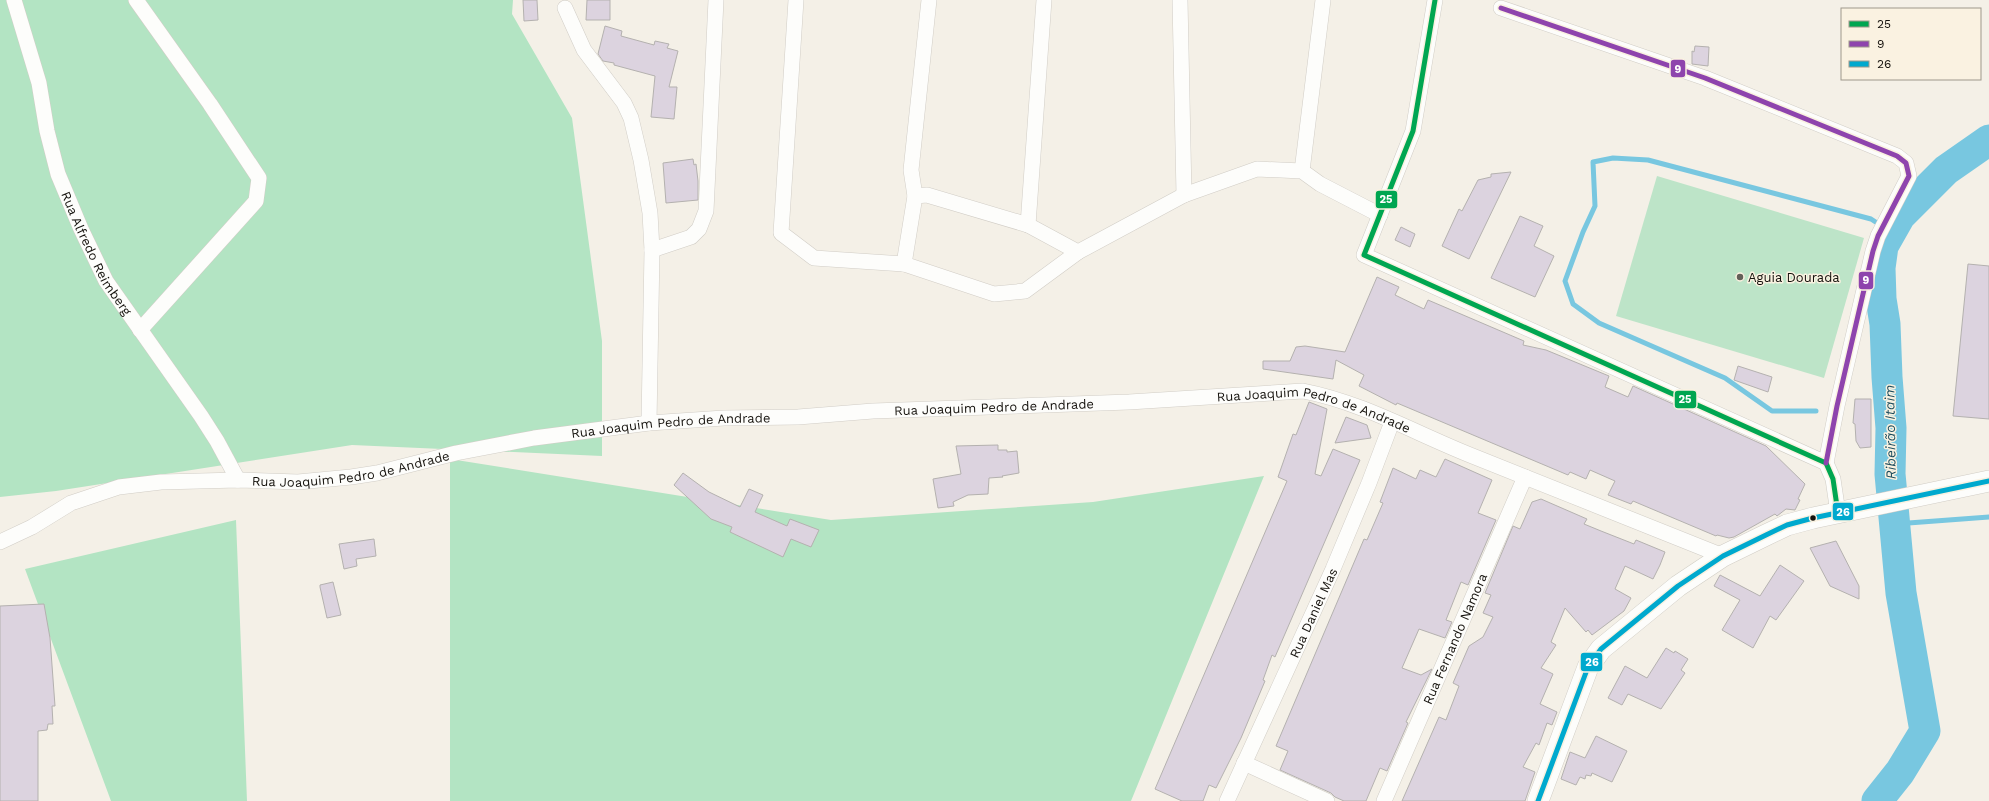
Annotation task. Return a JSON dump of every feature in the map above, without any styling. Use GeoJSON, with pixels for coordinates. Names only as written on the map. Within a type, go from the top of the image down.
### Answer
{"type":"FeatureCollection","features":[{"type":"Feature","properties":{"kind":"main road"},"geometry":{"type":"LineString","coordinates":[[1538,801],[1558,744],[1593,658],[1638,617],[1678,586],[1723,556],[1787,525],[1989,481]]}},
{"type":"Feature","properties":{"kind":"street","name":"Rua Alfredo Reimberg"},"geometry":{"type":"LineString","coordinates":[[14,0],[39,82],[46,130],[58,174],[81,229],[106,281],[201,416],[217,441],[238,480]]}},
{"type":"Feature","properties":{"kind":"street"},"geometry":{"type":"LineString","coordinates":[[136,0],[210,104],[259,178],[256,201],[140,330]]}},
{"type":"Feature","properties":{"kind":"street"},"geometry":{"type":"LineString","coordinates":[[652,250],[691,237],[699,229],[706,211],[716,0]]}},
{"type":"Feature","properties":{"kind":"street"},"geometry":{"type":"LineString","coordinates":[[796,0],[781,233],[814,258],[904,264],[994,294],[1025,291],[1078,252],[1184,195],[1257,169],[1302,171],[1320,184],[1380,215]]}},
{"type":"Feature","properties":{"kind":"street"},"geometry":{"type":"LineString","coordinates":[[904,264],[915,196],[910,170],[929,0]]}},
{"type":"Feature","properties":{"kind":"street"},"geometry":{"type":"LineString","coordinates":[[1028,225],[1044,0]]}},
{"type":"Feature","properties":{"kind":"street"},"geometry":{"type":"LineString","coordinates":[[1180,0],[1184,195]]}},
{"type":"Feature","properties":{"kind":"street"},"geometry":{"type":"LineString","coordinates":[[1302,171],[1323,0]]}},
{"type":"Feature","properties":{"kind":"street"},"geometry":{"type":"LineString","coordinates":[[1435,0],[1413,131],[1364,254],[1826,463]]}},
{"type":"Feature","properties":{"kind":"street"},"geometry":{"type":"LineString","coordinates":[[565,8],[584,50],[624,103],[631,118],[650,213],[652,250],[649,423]]}},
{"type":"Feature","properties":{"kind":"street"},"geometry":{"type":"LineString","coordinates":[[1501,8],[1705,78],[1897,156],[1906,163],[1909,176],[1878,236],[1873,251],[1837,406],[1826,463],[1833,479],[1838,513]]}},
{"type":"Feature","properties":{"kind":"street"},"geometry":{"type":"LineString","coordinates":[[915,196],[927,195],[1028,225],[1078,252]]}},
{"type":"Feature","properties":{"kind":"street","name":"Rua Joaquim Pedro de Andrade"},"geometry":{"type":"LineString","coordinates":[[0,542],[32,527],[71,503],[119,488],[161,482],[238,480],[298,482],[351,478],[527,439],[649,423],[724,418],[798,417],[874,411],[1129,402],[1303,391],[1330,396],[1525,477],[1723,556]]}},
{"type":"Feature","properties":{"kind":"street","name":"Rua Daniel Mas"},"geometry":{"type":"LineString","coordinates":[[1226,801],[1333,569],[1370,483],[1392,422]]}},
{"type":"Feature","properties":{"kind":"street","name":"Rua Fernando Namora"},"geometry":{"type":"LineString","coordinates":[[1384,801],[1525,477]]}},
{"type":"Feature","properties":{"kind":"street"},"geometry":{"type":"LineString","coordinates":[[1244,763],[1327,801]]}},
{"type":"Feature","properties":{"kind":"green space"},"geometry":{"type":"Polygon","coordinates":[[[0,0],[513,0],[512,14],[572,118],[602,341],[602,456],[352,445],[56,491],[0,497],[0,0]]]}},
{"type":"Feature","properties":{"kind":"green space","name":"Aguia Dourada"},"geometry":{"type":"Polygon","coordinates":[[[1657,176],[1864,238],[1824,378],[1616,316],[1657,176]]]}},
{"type":"Feature","properties":{"kind":"green space"},"geometry":{"type":"Polygon","coordinates":[[[450,459],[831,520],[1093,502],[1264,476],[1131,801],[450,801],[450,459]]]}},
{"type":"Feature","properties":{"kind":"green space"},"geometry":{"type":"Polygon","coordinates":[[[236,520],[247,801],[111,801],[25,569],[236,520]]]}},
{"type":"Feature","properties":{"kind":"building"},"geometry":{"type":"Polygon","coordinates":[[[523,0],[537,0],[538,20],[524,21],[523,0]]]}},
{"type":"Feature","properties":{"kind":"building"},"geometry":{"type":"Polygon","coordinates":[[[587,0],[610,0],[610,20],[586,20],[587,0]]]}},
{"type":"Feature","properties":{"kind":"building"},"geometry":{"type":"Polygon","coordinates":[[[605,26],[622,31],[621,36],[654,45],[655,41],[669,44],[667,48],[678,51],[669,87],[677,87],[674,119],[651,117],[655,76],[603,61],[598,54],[605,26]]]}},
{"type":"Feature","properties":{"kind":"building"},"geometry":{"type":"Polygon","coordinates":[[[1695,46],[1709,47],[1708,66],[1692,64],[1692,51],[1694,52],[1695,46]]]}},
{"type":"Feature","properties":{"kind":"building"},"geometry":{"type":"Polygon","coordinates":[[[693,159],[694,165],[696,164],[698,200],[666,203],[663,163],[693,159]]]}},
{"type":"Feature","properties":{"kind":"building"},"geometry":{"type":"Polygon","coordinates":[[[1511,172],[1469,259],[1442,246],[1459,209],[1462,211],[1478,180],[1491,177],[1491,174],[1511,172]]]}},
{"type":"Feature","properties":{"kind":"building"},"geometry":{"type":"Polygon","coordinates":[[[1520,216],[1543,226],[1534,246],[1554,256],[1535,297],[1491,278],[1520,216]]]}},
{"type":"Feature","properties":{"kind":"building"},"geometry":{"type":"Polygon","coordinates":[[[1401,227],[1415,234],[1410,247],[1395,240],[1401,227]]]}},
{"type":"Feature","properties":{"kind":"building"},"geometry":{"type":"Polygon","coordinates":[[[1968,264],[1989,266],[1989,419],[1953,416],[1968,264]]]}},
{"type":"Feature","properties":{"kind":"building"},"geometry":{"type":"Polygon","coordinates":[[[1377,277],[1399,287],[1395,295],[1424,309],[1428,300],[1524,341],[1523,345],[1546,350],[1609,376],[1605,387],[1628,397],[1633,386],[1766,446],[1805,484],[1795,510],[1786,509],[1777,516],[1775,514],[1734,537],[1729,538],[1716,536],[1633,501],[1631,504],[1608,495],[1615,481],[1590,470],[1586,479],[1570,472],[1568,475],[1397,403],[1396,405],[1359,386],[1364,375],[1336,360],[1333,379],[1263,369],[1263,361],[1290,361],[1296,347],[1305,346],[1345,352],[1377,277]]]}},
{"type":"Feature","properties":{"kind":"building"},"geometry":{"type":"Polygon","coordinates":[[[1738,366],[1772,377],[1768,392],[1734,380],[1738,366]]]}},
{"type":"Feature","properties":{"kind":"building"},"geometry":{"type":"Polygon","coordinates":[[[1855,399],[1871,399],[1871,447],[1860,448],[1856,441],[1855,424],[1853,423],[1855,399]]]}},
{"type":"Feature","properties":{"kind":"building"},"geometry":{"type":"Polygon","coordinates":[[[1309,402],[1327,409],[1315,474],[1321,476],[1333,449],[1360,460],[1275,657],[1272,655],[1263,680],[1265,681],[1241,738],[1216,788],[1209,785],[1203,801],[1182,801],[1155,789],[1287,481],[1278,477],[1293,434],[1296,435],[1309,402]]]}},
{"type":"Feature","properties":{"kind":"building"},"geometry":{"type":"Polygon","coordinates":[[[1346,417],[1367,425],[1371,438],[1335,443],[1346,417]]]}},
{"type":"Feature","properties":{"kind":"building"},"geometry":{"type":"Polygon","coordinates":[[[998,445],[998,450],[1007,450],[1007,452],[1017,451],[1019,473],[1002,476],[1003,477],[989,478],[988,494],[968,495],[953,502],[954,506],[938,508],[933,479],[961,474],[956,446],[998,445]]]}},
{"type":"Feature","properties":{"kind":"building"},"geometry":{"type":"Polygon","coordinates":[[[1445,459],[1492,480],[1478,513],[1496,520],[1468,585],[1461,582],[1446,620],[1452,622],[1445,638],[1419,629],[1402,668],[1421,675],[1432,669],[1406,722],[1408,723],[1387,771],[1380,768],[1366,801],[1344,801],[1335,797],[1331,793],[1280,770],[1288,751],[1276,746],[1364,539],[1367,540],[1383,503],[1380,502],[1393,468],[1416,479],[1420,470],[1436,477],[1445,459]]]}},
{"type":"Feature","properties":{"kind":"building"},"geometry":{"type":"Polygon","coordinates":[[[683,473],[709,492],[740,507],[749,489],[763,495],[755,512],[787,526],[790,519],[819,530],[811,547],[791,539],[783,557],[730,532],[732,527],[711,519],[674,485],[683,473]]]}},
{"type":"Feature","properties":{"kind":"building"},"geometry":{"type":"Polygon","coordinates":[[[1541,499],[1587,519],[1584,524],[1634,544],[1636,540],[1665,552],[1660,565],[1653,579],[1625,566],[1615,589],[1631,598],[1624,611],[1592,635],[1588,630],[1586,632],[1565,608],[1551,642],[1556,645],[1541,668],[1553,674],[1540,704],[1557,712],[1552,725],[1547,723],[1539,745],[1536,743],[1523,767],[1535,772],[1525,801],[1402,801],[1439,717],[1446,720],[1459,686],[1453,683],[1469,646],[1483,637],[1493,617],[1483,613],[1491,595],[1485,593],[1513,526],[1520,529],[1532,502],[1541,499]]]}},
{"type":"Feature","properties":{"kind":"building"},"geometry":{"type":"Polygon","coordinates":[[[374,539],[376,556],[356,559],[357,566],[344,569],[339,544],[374,539]]]}},
{"type":"Feature","properties":{"kind":"building"},"geometry":{"type":"Polygon","coordinates":[[[1836,541],[1859,586],[1859,599],[1830,586],[1810,548],[1836,541]]]}},
{"type":"Feature","properties":{"kind":"building"},"geometry":{"type":"Polygon","coordinates":[[[1780,565],[1804,581],[1776,620],[1770,616],[1753,648],[1722,630],[1740,600],[1714,586],[1720,575],[1760,596],[1780,565]]]}},
{"type":"Feature","properties":{"kind":"building"},"geometry":{"type":"Polygon","coordinates":[[[333,582],[341,615],[327,618],[320,585],[333,582]]]}},
{"type":"Feature","properties":{"kind":"building"},"geometry":{"type":"Polygon","coordinates":[[[44,604],[50,638],[55,706],[52,706],[53,724],[48,724],[47,730],[38,731],[38,801],[0,801],[0,606],[44,604]]]}},
{"type":"Feature","properties":{"kind":"building"},"geometry":{"type":"Polygon","coordinates":[[[1666,648],[1674,653],[1675,651],[1688,659],[1681,670],[1685,673],[1661,709],[1628,694],[1622,705],[1608,698],[1625,666],[1647,678],[1666,648]]]}},
{"type":"Feature","properties":{"kind":"building"},"geometry":{"type":"Polygon","coordinates":[[[1596,736],[1627,751],[1612,782],[1592,773],[1591,776],[1586,775],[1585,779],[1580,777],[1576,785],[1561,779],[1570,752],[1585,758],[1596,736]]]}},
{"type":"Feature","properties":{"kind":"waterway","name":"Ribeirão Itaim"},"geometry":{"type":"LineString","coordinates":[[1877,801],[1900,772],[1925,731],[1901,593],[1890,474],[1891,428],[1880,268],[1883,246],[1900,216],[1946,170],[1989,140]]}},
{"type":"Feature","properties":{"kind":"waterway"},"geometry":{"type":"LineString","coordinates":[[1816,411],[1772,411],[1725,378],[1599,323],[1573,304],[1565,281],[1583,232],[1595,206],[1593,162],[1613,158],[1648,160],[1871,219],[1891,232]]}},
{"type":"Feature","properties":{"kind":"waterway"},"geometry":{"type":"LineString","coordinates":[[1895,524],[1989,517]]}},
{"type":"Feature","properties":{"kind":"transit line","name":"25"},"geometry":{"type":"LineString","coordinates":[[1435,0],[1413,131],[1364,255],[1826,463],[1833,479],[1838,513]]}},
{"type":"Feature","properties":{"kind":"transit line","name":"9"},"geometry":{"type":"LineString","coordinates":[[1501,8],[1705,78],[1897,156],[1906,163],[1909,176],[1878,236],[1873,251],[1837,406],[1826,463]]}},
{"type":"Feature","properties":{"kind":"transit line","name":"26"},"geometry":{"type":"LineString","coordinates":[[1538,801],[1588,667],[1601,649],[1678,586],[1723,556],[1787,525],[1813,518],[1989,481]]}},
{"type":"Feature","properties":{"kind":"place","name":"Aguia Dourada"},"geometry":{"type":"Point","coordinates":[1740,277]}}]}
